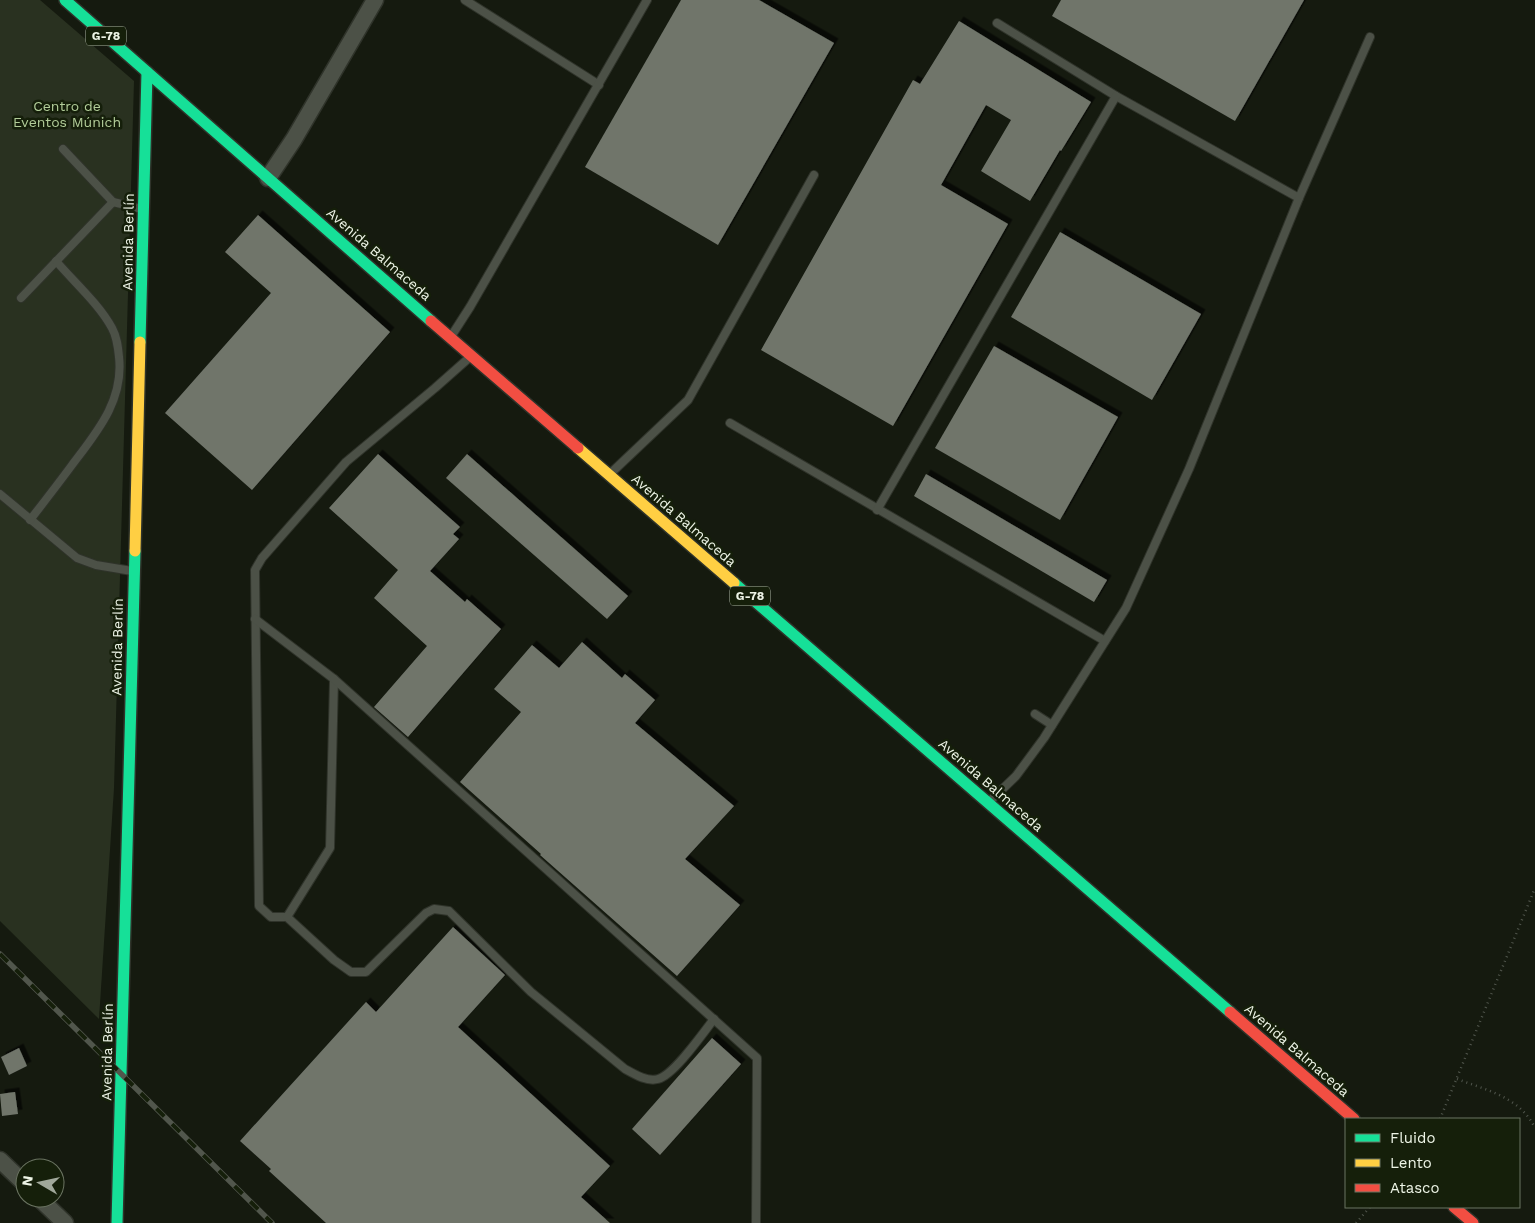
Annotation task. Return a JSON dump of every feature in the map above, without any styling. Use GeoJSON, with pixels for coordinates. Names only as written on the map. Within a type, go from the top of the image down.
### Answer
{"type":"FeatureCollection","features":[{"type":"Feature","properties":{"kind":"main road","name":"Avenida Balmaceda"},"geometry":{"type":"LineString","coordinates":[[65,0],[450,337],[1353,1118]]}},
{"type":"Feature","properties":{"kind":"main road","name":"Avenida Berlín"},"geometry":{"type":"LineString","coordinates":[[117,1223],[147,72]]}},
{"type":"Feature","properties":{"kind":"main road"},"geometry":{"type":"LineString","coordinates":[[1455,1208],[1472,1223]]}},
{"type":"Feature","properties":{"kind":"street"},"geometry":{"type":"LineString","coordinates":[[268,178],[294,139],[375,0]]}},
{"type":"Feature","properties":{"kind":"street"},"geometry":{"type":"LineString","coordinates":[[0,1160],[15,1174]]}},
{"type":"Feature","properties":{"kind":"street"},"geometry":{"type":"LineString","coordinates":[[49,1208],[65,1223]]}},
{"type":"Feature","properties":{"kind":"lane"},"geometry":{"type":"LineString","coordinates":[[465,0],[599,85]]}},
{"type":"Feature","properties":{"kind":"lane"},"geometry":{"type":"LineString","coordinates":[[450,337],[470,307],[647,0]]}},
{"type":"Feature","properties":{"kind":"lane"},"geometry":{"type":"LineString","coordinates":[[998,23],[1116,96],[1299,198]]}},
{"type":"Feature","properties":{"kind":"lane"},"geometry":{"type":"LineString","coordinates":[[988,802],[1016,776],[1052,725],[1126,608],[1189,469],[1299,198],[1370,37]]}},
{"type":"Feature","properties":{"kind":"lane"},"geometry":{"type":"LineString","coordinates":[[877,510],[1116,96]]}},
{"type":"Feature","properties":{"kind":"lane"},"geometry":{"type":"LineString","coordinates":[[63,149],[113,202],[144,209]]}},
{"type":"Feature","properties":{"kind":"lane"},"geometry":{"type":"LineString","coordinates":[[610,475],[688,400],[814,175]]}},
{"type":"Feature","properties":{"kind":"lane"},"geometry":{"type":"LineString","coordinates":[[21,298],[113,202]]}},
{"type":"Feature","properties":{"kind":"lane"},"geometry":{"type":"LineString","coordinates":[[30,520],[104,421],[114,400],[120,365],[118,342],[101,311],[56,261]]}},
{"type":"Feature","properties":{"kind":"lane"},"geometry":{"type":"LineString","coordinates":[[472,355],[346,462],[262,558],[255,570],[258,906],[271,917],[286,918],[334,960],[351,972],[366,972],[426,913],[434,910],[449,911],[532,992],[625,1069],[641,1078],[657,1080],[670,1072],[714,1019]]}},
{"type":"Feature","properties":{"kind":"lane"},"geometry":{"type":"LineString","coordinates":[[730,423],[877,510],[1105,640]]}},
{"type":"Feature","properties":{"kind":"lane"},"geometry":{"type":"LineString","coordinates":[[0,494],[77,558],[96,565],[134,572]]}},
{"type":"Feature","properties":{"kind":"lane"},"geometry":{"type":"LineString","coordinates":[[255,620],[334,679],[758,1058],[756,1223]]}},
{"type":"Feature","properties":{"kind":"lane"},"geometry":{"type":"LineString","coordinates":[[286,918],[330,848],[334,679]]}},
{"type":"Feature","properties":{"kind":"lane"},"geometry":{"type":"LineString","coordinates":[[1035,714],[1052,725]]}},
{"type":"Feature","properties":{"kind":"path"},"geometry":{"type":"LineString","coordinates":[[1440,1118],[1535,888]]}},
{"type":"Feature","properties":{"kind":"path"},"geometry":{"type":"LineString","coordinates":[[1456,1079],[1510,1100],[1525,1112],[1535,1128]]}},
{"type":"Feature","properties":{"kind":"path"},"geometry":{"type":"LineString","coordinates":[[1356,1223],[1369,1208]]}},
{"type":"Feature","properties":{"kind":"green space","name":"Centro de Eventos Múnich"},"geometry":{"type":"Polygon","coordinates":[[[0,0],[40,0],[134,81],[114,788],[99,1019],[0,921],[0,0]]]}},
{"type":"Feature","properties":{"kind":"building"},"geometry":{"type":"Polygon","coordinates":[[[681,0],[759,0],[834,43],[718,245],[585,167],[681,0]]]}},
{"type":"Feature","properties":{"kind":"building"},"geometry":{"type":"Polygon","coordinates":[[[1061,0],[1304,0],[1235,121],[1052,16],[1061,0]]]}},
{"type":"Feature","properties":{"kind":"building"},"geometry":{"type":"Polygon","coordinates":[[[959,21],[1091,102],[1030,201],[981,171],[1011,120],[986,105],[941,185],[1008,224],[893,426],[761,350],[913,80],[920,84],[959,21]]]}},
{"type":"Feature","properties":{"kind":"building"},"geometry":{"type":"Polygon","coordinates":[[[258,215],[390,332],[252,490],[165,413],[271,293],[225,252],[258,215]]]}},
{"type":"Feature","properties":{"kind":"building"},"geometry":{"type":"Polygon","coordinates":[[[1060,232],[1201,314],[1152,400],[1011,317],[1060,232]]]}},
{"type":"Feature","properties":{"kind":"building"},"geometry":{"type":"Polygon","coordinates":[[[994,346],[1118,417],[1060,520],[935,448],[994,346]]]}},
{"type":"Feature","properties":{"kind":"building"},"geometry":{"type":"Polygon","coordinates":[[[378,454],[460,527],[453,534],[459,539],[430,571],[465,602],[467,599],[501,629],[408,737],[374,707],[427,646],[374,598],[398,570],[329,508],[378,454]]]}},
{"type":"Feature","properties":{"kind":"building"},"geometry":{"type":"Polygon","coordinates":[[[467,454],[628,596],[607,619],[446,478],[467,454]]]}},
{"type":"Feature","properties":{"kind":"building"},"geometry":{"type":"Polygon","coordinates":[[[926,474],[1107,580],[1094,602],[914,496],[926,474]]]}},
{"type":"Feature","properties":{"kind":"building"},"geometry":{"type":"Polygon","coordinates":[[[582,642],[622,678],[625,674],[655,700],[635,723],[734,806],[685,859],[740,905],[677,976],[460,782],[521,712],[494,689],[532,645],[559,668],[582,642]]]}},
{"type":"Feature","properties":{"kind":"building"},"geometry":{"type":"Polygon","coordinates":[[[453,927],[505,975],[458,1027],[610,1166],[581,1197],[610,1223],[326,1223],[269,1171],[271,1169],[240,1141],[366,1002],[376,1012],[453,927]]]}},
{"type":"Feature","properties":{"kind":"building"},"geometry":{"type":"Polygon","coordinates":[[[712,1038],[741,1064],[660,1155],[632,1129],[712,1038]]]}},
{"type":"Feature","properties":{"kind":"building"},"geometry":{"type":"Polygon","coordinates":[[[19,1048],[27,1066],[9,1075],[1,1057],[19,1048]]]}},
{"type":"Feature","properties":{"kind":"building"},"geometry":{"type":"Polygon","coordinates":[[[15,1092],[18,1114],[2,1116],[0,1094],[15,1092]]]}},
{"type":"Feature","properties":{"kind":"railway"},"geometry":{"type":"LineString","coordinates":[[0,954],[272,1223]]}},
{"type":"Feature","properties":{"kind":"traffic: fast"},"geometry":{"type":"LineString","coordinates":[[65,0],[431,321]]}},
{"type":"Feature","properties":{"kind":"traffic: fast"},"geometry":{"type":"LineString","coordinates":[[140,342],[147,72]]}},
{"type":"Feature","properties":{"kind":"traffic: fast"},"geometry":{"type":"LineString","coordinates":[[117,1223],[135,551]]}},
{"type":"Feature","properties":{"kind":"traffic: fast"},"geometry":{"type":"LineString","coordinates":[[734,583],[1230,1012]]}},
{"type":"Feature","properties":{"kind":"traffic: slow"},"geometry":{"type":"LineString","coordinates":[[135,551],[140,342]]}},
{"type":"Feature","properties":{"kind":"traffic: slow"},"geometry":{"type":"LineString","coordinates":[[578,448],[734,583]]}},
{"type":"Feature","properties":{"kind":"traffic: jam"},"geometry":{"type":"LineString","coordinates":[[431,321],[578,448]]}},
{"type":"Feature","properties":{"kind":"traffic: jam"},"geometry":{"type":"LineString","coordinates":[[1230,1012],[1353,1118]]}},
{"type":"Feature","properties":{"kind":"traffic: jam"},"geometry":{"type":"LineString","coordinates":[[1455,1208],[1473,1223]]}}]}
